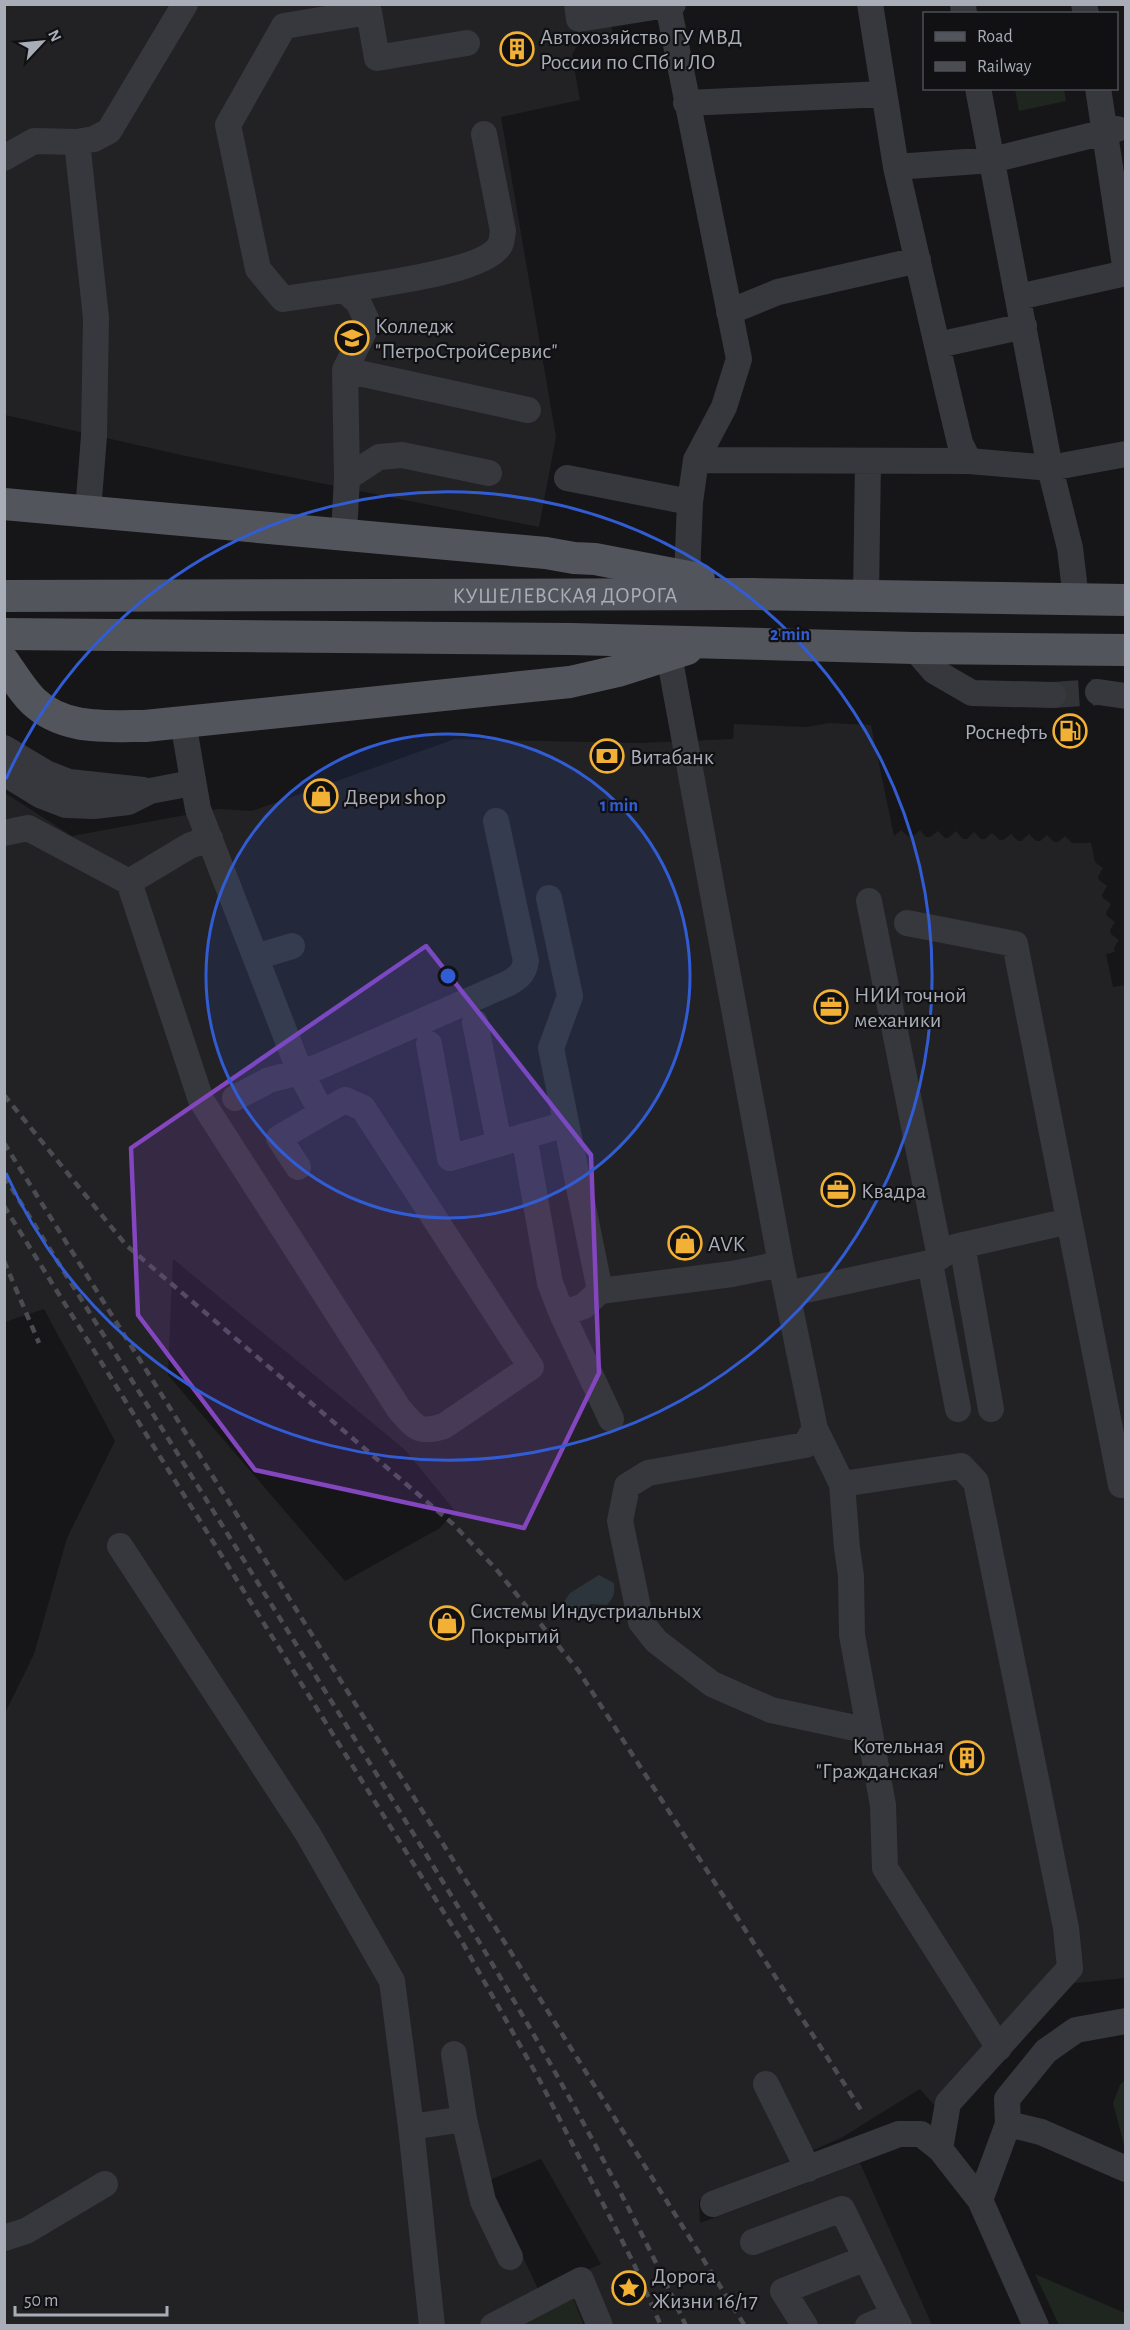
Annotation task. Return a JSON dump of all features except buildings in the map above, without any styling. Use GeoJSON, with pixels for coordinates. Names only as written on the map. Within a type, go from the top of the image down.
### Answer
{"type":"FeatureCollection","features":[{"type":"Feature","properties":{"kind":"main road"},"geometry":{"type":"LineString","coordinates":[[4,504],[546,553],[595,559],[687,576],[752,594]]}},
{"type":"Feature","properties":{"kind":"main road"},"geometry":{"type":"LineString","coordinates":[[571,594],[581,587],[585,580],[584,571],[574,558]]}},
{"type":"Feature","properties":{"kind":"main road","name":"КУШЕЛЕВСКАЯ ДОРОГА"},"geometry":{"type":"LineString","coordinates":[[4,596],[752,594],[1125,600]]}},
{"type":"Feature","properties":{"kind":"main road","name":"КУШЕЛЕВСКАЯ ДОРОГА"},"geometry":{"type":"LineString","coordinates":[[12,635],[572,639],[914,648],[1125,650]]}},
{"type":"Feature","properties":{"kind":"main road"},"geometry":{"type":"LineString","coordinates":[[572,639],[583,645],[589,656],[584,674],[576,681]]}},
{"type":"Feature","properties":{"kind":"main road"},"geometry":{"type":"LineString","coordinates":[[8,673],[32,700],[50,714],[73,723],[95,727],[183,722],[576,681],[618,672],[708,641]]}},
{"type":"Feature","properties":{"kind":"lane"},"geometry":{"type":"LineString","coordinates":[[4,158],[34,141],[77,142],[94,139],[109,131],[185,4]]}},
{"type":"Feature","properties":{"kind":"lane"},"geometry":{"type":"LineString","coordinates":[[577,4],[579,19],[670,5],[686,103],[739,359],[724,407],[696,460],[690,502],[687,576]]}},
{"type":"Feature","properties":{"kind":"lane"},"geometry":{"type":"LineString","coordinates":[[870,4],[896,166],[960,442],[969,461]]}},
{"type":"Feature","properties":{"kind":"lane"},"geometry":{"type":"LineString","coordinates":[[466,43],[377,58],[369,12],[284,26],[228,125],[258,269],[283,299],[463,268],[487,258],[500,245],[503,231],[484,134]]}},
{"type":"Feature","properties":{"kind":"lane"},"geometry":{"type":"LineString","coordinates":[[978,90],[1050,468],[1070,548],[1076,599]]}},
{"type":"Feature","properties":{"kind":"lane"},"geometry":{"type":"LineString","coordinates":[[1018,297],[1125,272],[1111,130],[1099,90]]}},
{"type":"Feature","properties":{"kind":"lane"},"geometry":{"type":"LineString","coordinates":[[686,103],[884,94]]}},
{"type":"Feature","properties":{"kind":"lane"},"geometry":{"type":"LineString","coordinates":[[896,166],[992,160],[1111,130]]}},
{"type":"Feature","properties":{"kind":"lane"},"geometry":{"type":"LineString","coordinates":[[77,142],[96,318],[94,436],[88,511]]}},
{"type":"Feature","properties":{"kind":"lane"},"geometry":{"type":"LineString","coordinates":[[729,312],[777,292],[918,260]]}},
{"type":"Feature","properties":{"kind":"lane"},"geometry":{"type":"LineString","coordinates":[[344,290],[358,302],[368,323],[345,370],[347,478],[344,533]]}},
{"type":"Feature","properties":{"kind":"lane"},"geometry":{"type":"LineString","coordinates":[[938,345],[1024,326]]}},
{"type":"Feature","properties":{"kind":"lane"},"geometry":{"type":"LineString","coordinates":[[345,370],[528,410]]}},
{"type":"Feature","properties":{"kind":"lane"},"geometry":{"type":"LineString","coordinates":[[696,460],[969,461],[1050,468],[1125,454]]}},
{"type":"Feature","properties":{"kind":"lane"},"geometry":{"type":"LineString","coordinates":[[347,478],[379,457],[402,455],[489,473]]}},
{"type":"Feature","properties":{"kind":"lane"},"geometry":{"type":"LineString","coordinates":[[866,595],[868,461]]}},
{"type":"Feature","properties":{"kind":"lane"},"geometry":{"type":"LineString","coordinates":[[567,478],[690,502]]}},
{"type":"Feature","properties":{"kind":"lane"},"geometry":{"type":"LineString","coordinates":[[914,648],[934,671],[972,693],[1019,696],[1053,695]]}},
{"type":"Feature","properties":{"kind":"lane"},"geometry":{"type":"LineString","coordinates":[[669,655],[781,1264],[815,1429],[842,1484],[847,1548],[852,1576],[852,1635],[883,1805],[885,1869],[999,2048]]}},
{"type":"Feature","properties":{"kind":"lane"},"geometry":{"type":"LineString","coordinates":[[1098,692],[1125,696]]}},
{"type":"Feature","properties":{"kind":"lane"},"geometry":{"type":"LineString","coordinates":[[183,722],[198,809],[300,1072],[322,1113]]}},
{"type":"Feature","properties":{"kind":"lane"},"geometry":{"type":"LineString","coordinates":[[4,748],[46,773],[69,782],[150,791]]}},
{"type":"Feature","properties":{"kind":"lane"},"geometry":{"type":"LineString","coordinates":[[4,773],[40,795],[66,805],[94,806],[128,802],[150,791],[192,783]]}},
{"type":"Feature","properties":{"kind":"lane"},"geometry":{"type":"LineString","coordinates":[[235,1098],[269,1080],[318,1067],[498,987],[517,978],[525,971],[526,961],[496,821]]}},
{"type":"Feature","properties":{"kind":"lane"},"geometry":{"type":"LineString","coordinates":[[4,832],[28,828],[129,882],[201,1100],[399,1409],[415,1427],[428,1431],[444,1426],[531,1367],[363,1108],[345,1100],[279,1138],[298,1167]]}},
{"type":"Feature","properties":{"kind":"lane"},"geometry":{"type":"LineString","coordinates":[[129,882],[189,846],[210,838]]}},
{"type":"Feature","properties":{"kind":"lane"},"geometry":{"type":"LineString","coordinates":[[549,898],[570,996],[550,1048],[600,1291]]}},
{"type":"Feature","properties":{"kind":"lane"},"geometry":{"type":"LineString","coordinates":[[869,901],[944,1255],[992,1409]]}},
{"type":"Feature","properties":{"kind":"lane"},"geometry":{"type":"LineString","coordinates":[[907,922],[1015,944],[1124,1498]]}},
{"type":"Feature","properties":{"kind":"lane"},"geometry":{"type":"LineString","coordinates":[[255,957],[292,946]]}},
{"type":"Feature","properties":{"kind":"lane"},"geometry":{"type":"LineString","coordinates":[[475,1022],[499,1143]]}},
{"type":"Feature","properties":{"kind":"lane"},"geometry":{"type":"LineString","coordinates":[[429,1044],[450,1158],[566,1124]]}},
{"type":"Feature","properties":{"kind":"lane"},"geometry":{"type":"LineString","coordinates":[[524,1136],[550,1283],[611,1419]]}},
{"type":"Feature","properties":{"kind":"lane"},"geometry":{"type":"LineString","coordinates":[[787,1294],[1070,1221]]}},
{"type":"Feature","properties":{"kind":"lane"},"geometry":{"type":"LineString","coordinates":[[944,1255],[958,1409]]}},
{"type":"Feature","properties":{"kind":"lane"},"geometry":{"type":"LineString","coordinates":[[562,1314],[584,1306],[600,1291],[732,1274],[781,1264]]}},
{"type":"Feature","properties":{"kind":"lane"},"geometry":{"type":"LineString","coordinates":[[815,1429],[806,1445],[648,1473],[627,1486],[620,1521],[641,1622],[656,1641],[712,1684],[771,1710],[869,1731]]}},
{"type":"Feature","properties":{"kind":"lane"},"geometry":{"type":"LineString","coordinates":[[842,1484],[962,1466],[976,1482],[1066,1928],[1070,1968],[948,2103],[940,2149]]}},
{"type":"Feature","properties":{"kind":"lane"},"geometry":{"type":"LineString","coordinates":[[120,1546],[308,1834],[392,1981],[411,2127],[432,2325]]}},
{"type":"Feature","properties":{"kind":"lane"},"geometry":{"type":"LineString","coordinates":[[980,2200],[1008,2124],[1007,2099],[1046,2051],[1076,2030],[1125,2021]]}},
{"type":"Feature","properties":{"kind":"lane"},"geometry":{"type":"LineString","coordinates":[[454,2054],[464,2119],[483,2201],[510,2258]]}},
{"type":"Feature","properties":{"kind":"lane"},"geometry":{"type":"LineString","coordinates":[[766,2084],[808,2169]]}},
{"type":"Feature","properties":{"kind":"lane"},"geometry":{"type":"LineString","coordinates":[[411,2127],[464,2119]]}},
{"type":"Feature","properties":{"kind":"lane"},"geometry":{"type":"LineString","coordinates":[[1008,2124],[1041,2132],[1125,2169]]}},
{"type":"Feature","properties":{"kind":"lane"},"geometry":{"type":"LineString","coordinates":[[712,2204],[899,2134],[921,2134],[940,2149],[980,2200],[1036,2325]]}},
{"type":"Feature","properties":{"kind":"lane"},"geometry":{"type":"LineString","coordinates":[[4,2238],[26,2232],[105,2184]]}},
{"type":"Feature","properties":{"kind":"lane"},"geometry":{"type":"LineString","coordinates":[[753,2242],[842,2209],[897,2320],[868,2325]]}},
{"type":"Feature","properties":{"kind":"lane"},"geometry":{"type":"LineString","coordinates":[[805,2325],[783,2291],[866,2258]]}},
{"type":"Feature","properties":{"kind":"lane"},"geometry":{"type":"LineString","coordinates":[[494,2325],[581,2280],[600,2325]]}},
{"type":"Feature","properties":{"kind":"highlighted area"},"geometry":{"type":"Polygon","coordinates":[[[426,946],[591,1155],[599,1373],[524,1528],[255,1470],[138,1315],[131,1148],[426,946]]]}},
{"type":"Feature","properties":{"kind":"shaded area","name":"Колледж \"ПетроСтройСервис\""},"geometry":{"type":"Polygon","coordinates":[[[5,5],[607,5],[613,34],[580,41],[572,55],[580,100],[501,117],[556,437],[539,527],[181,455],[5,415],[5,5]]]}},
{"type":"Feature","properties":{"kind":"shaded area"},"geometry":{"type":"Polygon","coordinates":[[[1015,90],[1064,90],[1066,101],[1019,111],[1015,90]]]}},
{"type":"Feature","properties":{"kind":"shaded area"},"geometry":{"type":"Polygon","coordinates":[[[829,723],[871,725],[894,836],[901,830],[912,837],[920,830],[926,837],[938,831],[948,838],[956,831],[963,839],[967,839],[974,832],[981,839],[985,839],[992,833],[1000,840],[1011,834],[1021,841],[1029,834],[1036,841],[1040,841],[1047,835],[1054,842],[1058,842],[1065,836],[1072,843],[1091,843],[1095,862],[1103,868],[1098,877],[1107,886],[1102,895],[1111,904],[1106,913],[1115,922],[1110,930],[1111,934],[1119,940],[1114,948],[1115,952],[1106,954],[1113,987],[1126,985],[1125,1978],[1067,1984],[963,2103],[933,2104],[920,2089],[841,2138],[699,2200],[700,2223],[860,2163],[932,2325],[585,2325],[571,2293],[516,2325],[5,2325],[4,1715],[34,1654],[67,1538],[115,1441],[44,1309],[5,1322],[5,793],[72,836],[218,809],[252,811],[455,739],[640,743],[733,739],[734,724],[807,727],[829,723]],[[173,1259],[168,1375],[345,1581],[440,1528],[455,1511],[404,1449],[173,1259]],[[541,2159],[487,2181],[539,2291],[601,2264],[541,2159]]]}},
{"type":"Feature","properties":{"kind":"shaded area"},"geometry":{"type":"Polygon","coordinates":[[[599,1575],[614,1583],[613,1595],[607,1605],[591,1604],[570,1615],[562,1605],[570,1593],[599,1575]]]}},
{"type":"Feature","properties":{"kind":"shaded area"},"geometry":{"type":"Polygon","coordinates":[[[1125,2080],[1125,2149],[1113,2103],[1120,2085],[1125,2080]]]}},
{"type":"Feature","properties":{"kind":"shaded area"},"geometry":{"type":"Polygon","coordinates":[[[1035,2274],[1125,2313],[1125,2325],[1059,2325],[1035,2274]]]}},
{"type":"Feature","properties":{"kind":"shaded area"},"geometry":{"type":"Polygon","coordinates":[[[571,2294],[584,2325],[518,2326],[571,2294]]]}},
{"type":"Feature","properties":{"kind":"tunnel"},"geometry":{"type":"LineString","coordinates":[[1053,695],[1098,692]]}},
{"type":"Feature","properties":{"kind":"railway"},"geometry":{"type":"LineString","coordinates":[[4,1095],[126,1245],[453,1524],[496,1569],[578,1670],[863,2113]]}},
{"type":"Feature","properties":{"kind":"railway"},"geometry":{"type":"LineString","coordinates":[[4,1143],[745,2326]]}},
{"type":"Feature","properties":{"kind":"railway"},"geometry":{"type":"LineString","coordinates":[[4,1176],[400,1812],[530,2028],[611,2175],[686,2326]]}},
{"type":"Feature","properties":{"kind":"railway"},"geometry":{"type":"LineString","coordinates":[[4,1206],[461,1940],[539,2079],[634,2264],[661,2326]]}},
{"type":"Feature","properties":{"kind":"railway"},"geometry":{"type":"LineString","coordinates":[[4,1261],[39,1343]]}},
{"type":"Feature","properties":{"kind":"place","name":"Автохозяйство ГУ МВД России по СПб и ЛО"},"geometry":{"type":"Point","coordinates":[517,49]}},
{"type":"Feature","properties":{"kind":"place","name":"Колледж \"ПетроСтройСервис\""},"geometry":{"type":"Point","coordinates":[352,338]}},
{"type":"Feature","properties":{"kind":"place","name":"Роснефть"},"geometry":{"type":"Point","coordinates":[1070,731]}},
{"type":"Feature","properties":{"kind":"place","name":"Витабанк"},"geometry":{"type":"Point","coordinates":[607,756]}},
{"type":"Feature","properties":{"kind":"place","name":"Двери shop"},"geometry":{"type":"Point","coordinates":[321,796]}},
{"type":"Feature","properties":{"kind":"place","name":"НИИ точной механики"},"geometry":{"type":"Point","coordinates":[831,1007]}},
{"type":"Feature","properties":{"kind":"place","name":"Квадра"},"geometry":{"type":"Point","coordinates":[838,1190]}},
{"type":"Feature","properties":{"kind":"place","name":"AVK"},"geometry":{"type":"Point","coordinates":[685,1243]}},
{"type":"Feature","properties":{"kind":"place","name":"Системы Индустриальных Покрытий"},"geometry":{"type":"Point","coordinates":[447,1623]}},
{"type":"Feature","properties":{"kind":"place","name":"Котельная \"Гражданская\""},"geometry":{"type":"Point","coordinates":[967,1758]}},
{"type":"Feature","properties":{"kind":"place","name":"Дорога Жизни 16/17"},"geometry":{"type":"Point","coordinates":[629,2288]}}]}
